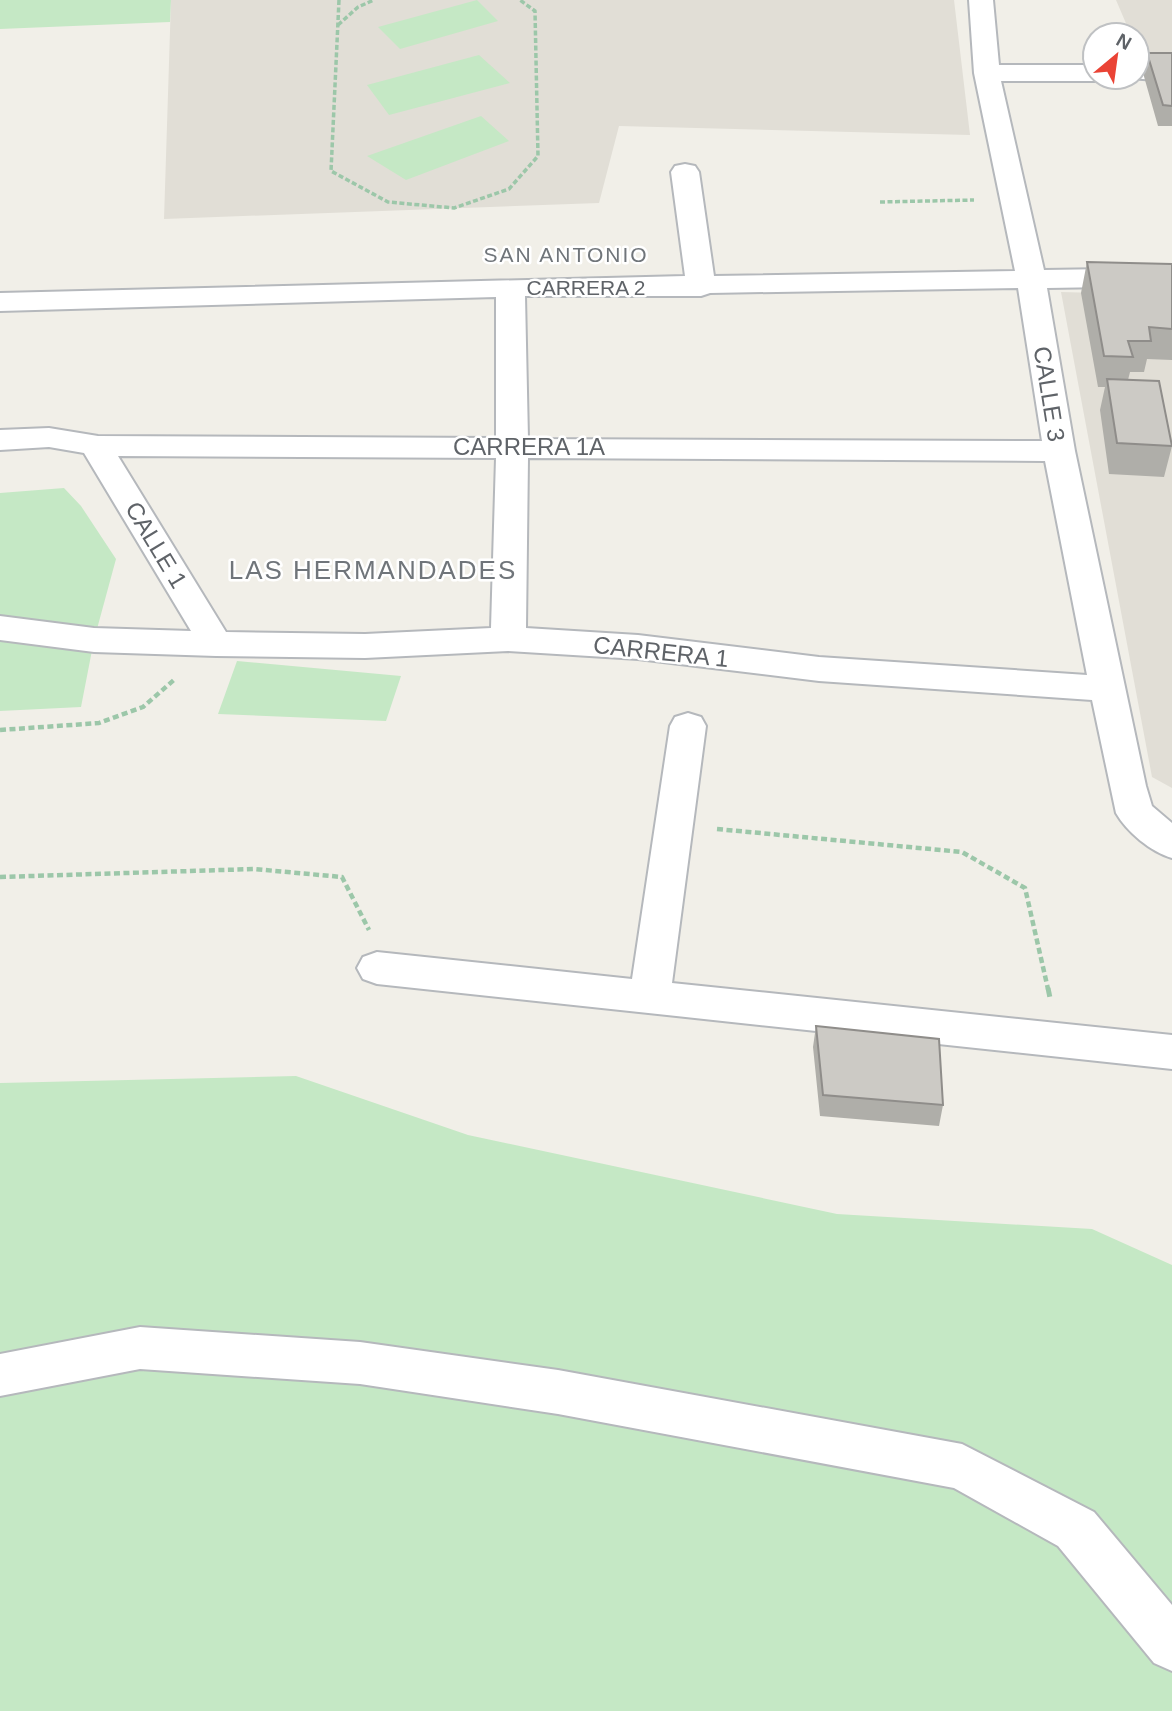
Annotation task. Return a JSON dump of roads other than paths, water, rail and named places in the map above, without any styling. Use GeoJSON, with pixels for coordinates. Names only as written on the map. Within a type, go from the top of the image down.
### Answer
{"type":"FeatureCollection","features":[{"type":"Feature","properties":{"kind":"street","name":"CALLE 3"},"geometry":{"type":"LineString","coordinates":[[981,0],[987,73],[1031,279],[1059,451],[1105,689],[1135,813],[1172,844]]}},
{"type":"Feature","properties":{"kind":"street"},"geometry":{"type":"LineString","coordinates":[[987,73],[1081,73]]}},
{"type":"Feature","properties":{"kind":"street"},"geometry":{"type":"LineString","coordinates":[[1151,73],[1172,73]]}},
{"type":"Feature","properties":{"kind":"street"},"geometry":{"type":"LineString","coordinates":[[685,172],[701,287]]}},
{"type":"Feature","properties":{"kind":"street","name":"CARRERA 2"},"geometry":{"type":"LineString","coordinates":[[0,302],[510,288],[1172,278]]}},
{"type":"Feature","properties":{"kind":"street"},"geometry":{"type":"LineString","coordinates":[[508,639],[512,447],[510,288]]}},
{"type":"Feature","properties":{"kind":"street","name":"CARRERA 1A"},"geometry":{"type":"LineString","coordinates":[[0,440],[53,437],[78,440],[96,446],[1059,451]]}},
{"type":"Feature","properties":{"kind":"street","name":"CALLE 1"},"geometry":{"type":"LineString","coordinates":[[96,446],[216,644]]}},
{"type":"Feature","properties":{"kind":"street","name":"CARRERA 1"},"geometry":{"type":"LineString","coordinates":[[0,628],[93,640],[216,644],[365,646],[508,639],[638,647],[819,669],[1105,689]]}},
{"type":"Feature","properties":{"kind":"street"},"geometry":{"type":"LineString","coordinates":[[650,997],[688,726]]}},
{"type":"Feature","properties":{"kind":"street"},"geometry":{"type":"LineString","coordinates":[[377,968],[1172,1052]]}},
{"type":"Feature","properties":{"kind":"street"},"geometry":{"type":"LineString","coordinates":[[0,1375],[139,1348],[360,1363],[558,1391],[962,1467],[1076,1529],[1172,1644]]}},
{"type":"Feature","properties":{"kind":"district","name":"SAN ANTONIO"},"geometry":{"type":"Point","coordinates":[566,255]}},
{"type":"Feature","properties":{"kind":"district","name":"LAS HERMANDADES"},"geometry":{"type":"Point","coordinates":[373,570]}}]}
